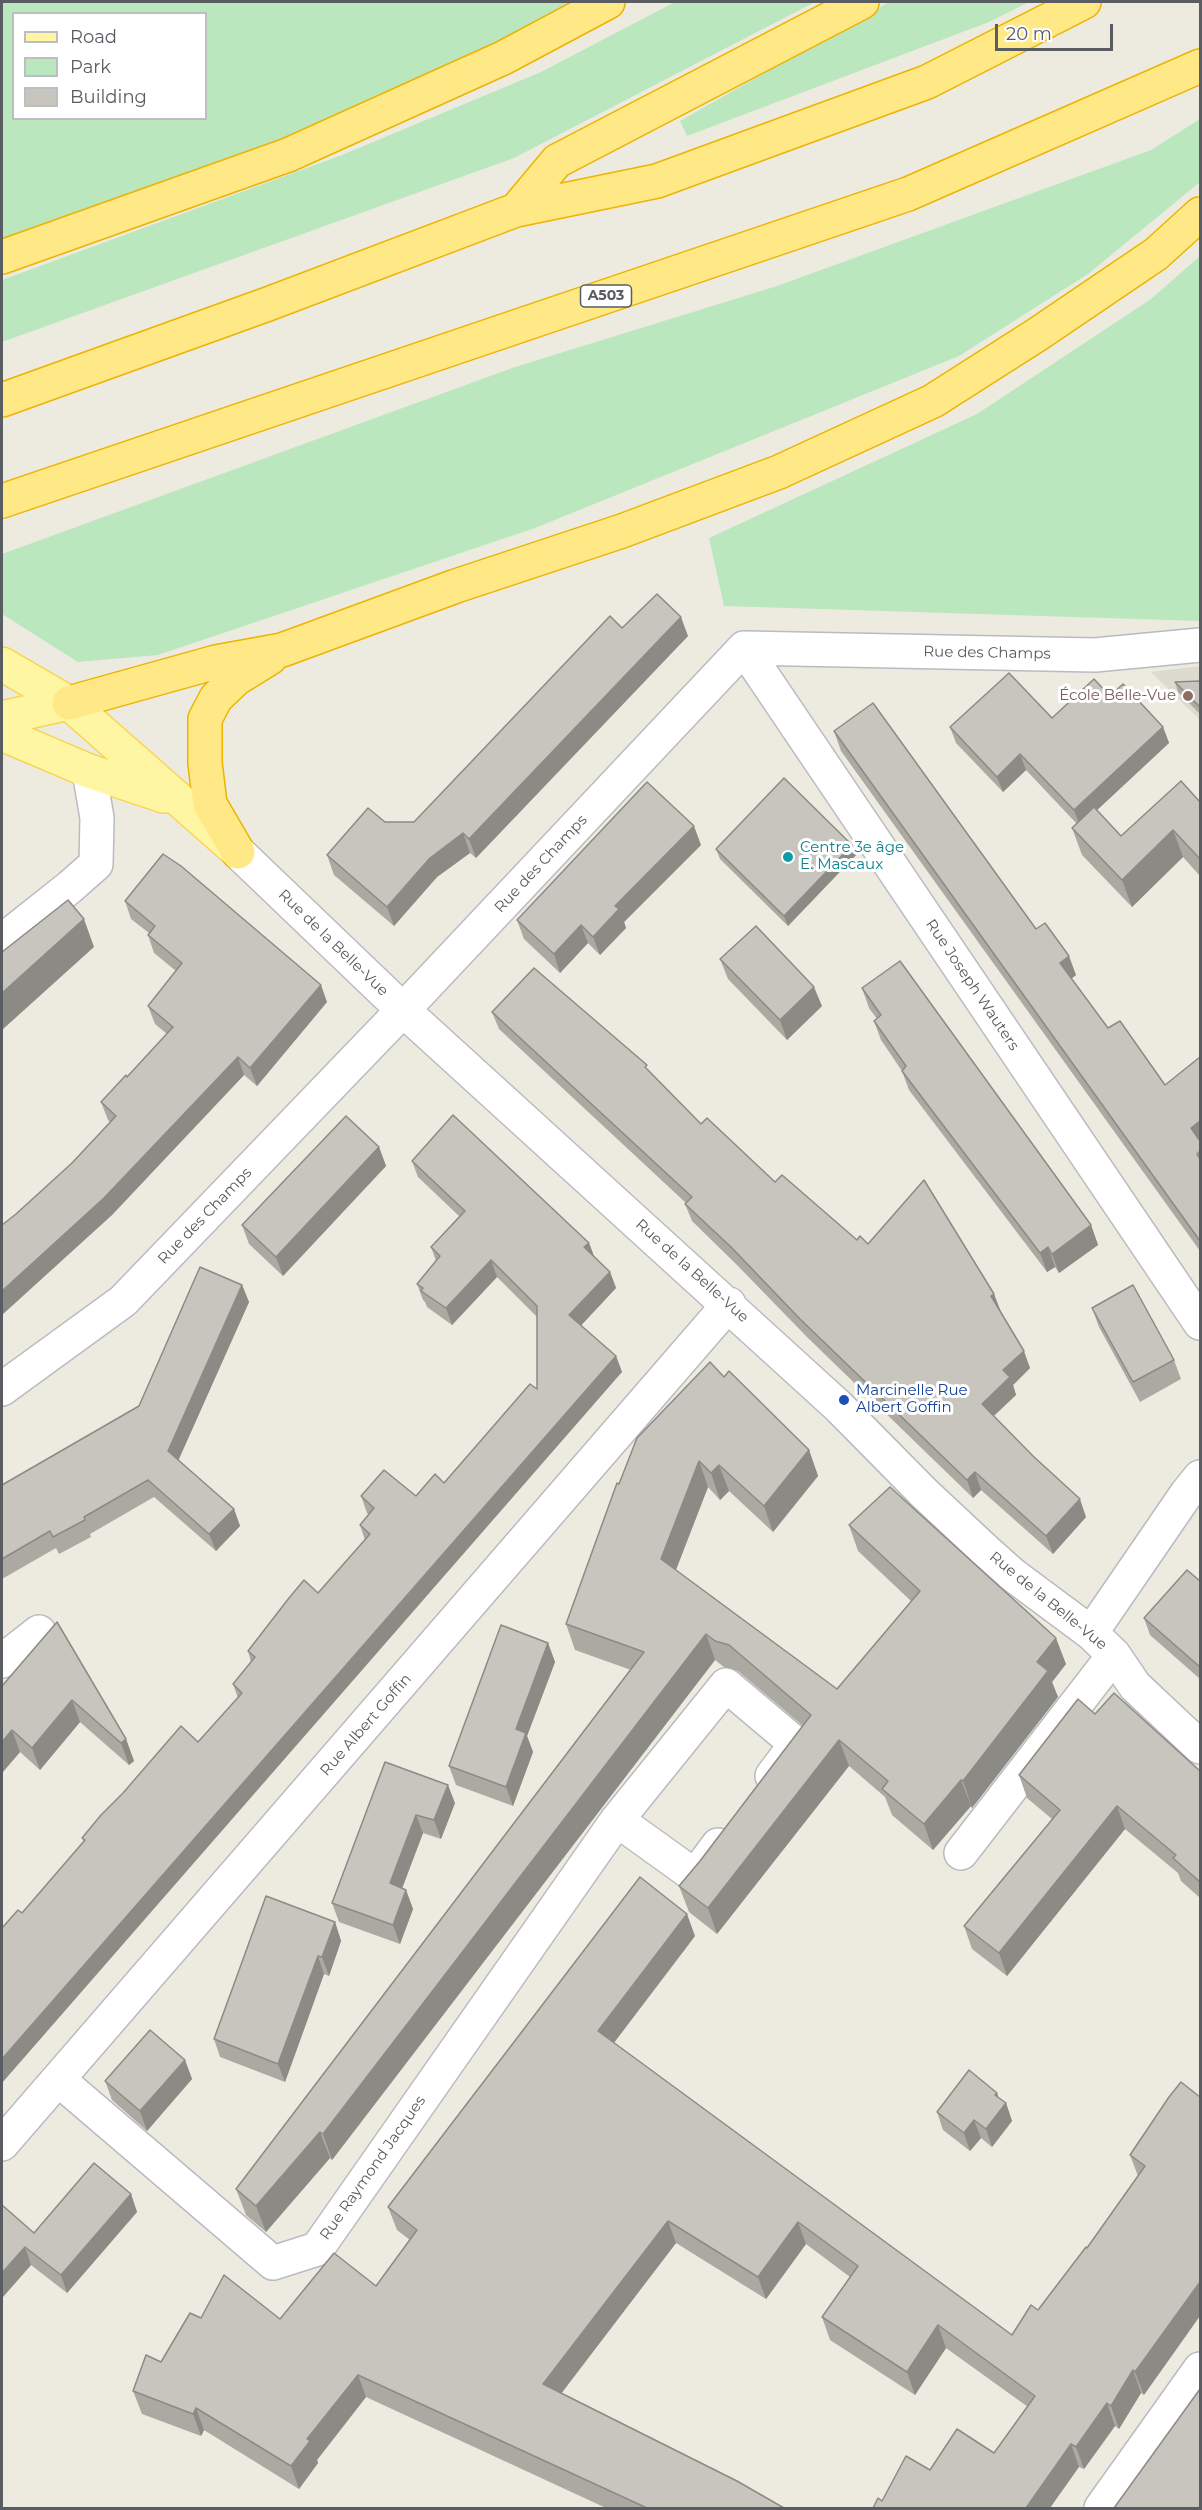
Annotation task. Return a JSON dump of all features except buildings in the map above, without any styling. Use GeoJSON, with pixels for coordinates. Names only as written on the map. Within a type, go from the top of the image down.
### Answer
{"type":"FeatureCollection","features":[{"type":"Feature","properties":{"kind":"highway"},"geometry":{"type":"LineString","coordinates":[[2,257],[288,155],[503,58],[608,2]]}},
{"type":"Feature","properties":{"kind":"highway"},"geometry":{"type":"LineString","coordinates":[[516,210],[557,161],[862,2]]}},
{"type":"Feature","properties":{"kind":"highway"},"geometry":{"type":"LineString","coordinates":[[2,400],[268,304],[516,210],[657,181],[927,82],[1084,2]]}},
{"type":"Feature","properties":{"kind":"highway","name":"A503"},"geometry":{"type":"LineString","coordinates":[[2,501],[908,194],[1200,66]]}},
{"type":"Feature","properties":{"kind":"highway"},"geometry":{"type":"LineString","coordinates":[[69,703],[216,662],[282,650],[456,586],[622,531],[779,472],[933,401],[1038,334],[1156,254],[1200,214]]}},
{"type":"Feature","properties":{"kind":"highway"},"geometry":{"type":"LineString","coordinates":[[238,852],[210,804],[205,763],[205,719],[216,698],[236,679],[282,650]]}},
{"type":"Feature","properties":{"kind":"main road","name":"Rue de la Belle-Vue"},"geometry":{"type":"LineString","coordinates":[[2,664],[69,703],[238,852]]}},
{"type":"Feature","properties":{"kind":"main road"},"geometry":{"type":"LineString","coordinates":[[2,718],[69,703]]}},
{"type":"Feature","properties":{"kind":"main road","name":"Rue de la Belle-Vue"},"geometry":{"type":"LineString","coordinates":[[2,734],[89,771],[177,800]]}},
{"type":"Feature","properties":{"kind":"street","name":"Rue des Champs"},"geometry":{"type":"LineString","coordinates":[[2,1389],[123,1301],[404,1010],[744,648],[1095,655],[1200,645]]}},
{"type":"Feature","properties":{"kind":"street","name":"Rue Joseph Wauters"},"geometry":{"type":"LineString","coordinates":[[744,648],[1200,1323]]}},
{"type":"Feature","properties":{"kind":"street"},"geometry":{"type":"LineString","coordinates":[[2,941],[96,864],[97,818],[89,771]]}},
{"type":"Feature","properties":{"kind":"street","name":"Rue de la Belle-Vue"},"geometry":{"type":"LineString","coordinates":[[238,852],[404,1010],[729,1304],[994,1558],[1102,1644],[1135,1686],[1200,1747]]}},
{"type":"Feature","properties":{"kind":"street","name":"Rue Albert Goffin"},"geometry":{"type":"LineString","coordinates":[[2,2145],[729,1304]]}},
{"type":"Feature","properties":{"kind":"street"},"geometry":{"type":"LineString","coordinates":[[961,1853],[1102,1644],[1187,1493],[1200,1476]]}},
{"type":"Feature","properties":{"kind":"street"},"geometry":{"type":"LineString","coordinates":[[2,1661],[39,1632]]}},
{"type":"Feature","properties":{"kind":"street","name":"Rue Raymond Jacques"},"geometry":{"type":"LineString","coordinates":[[59,2080],[273,2263],[317,2249],[617,1820],[726,1685],[796,1744],[695,1876],[617,1820]]}},
{"type":"Feature","properties":{"kind":"street"},"geometry":{"type":"LineString","coordinates":[[1101,2508],[1200,2369]]}},
{"type":"Feature","properties":{"kind":"shaded area","name":"École Belle-Vue"},"geometry":{"type":"Polygon","coordinates":[[[1200,666],[1200,720],[1151,672],[1200,666]]]}},
{"type":"Feature","properties":{"kind":"green space"},"geometry":{"type":"Polygon","coordinates":[[[2,2],[608,2],[503,58],[2,257],[2,2]]]}},
{"type":"Feature","properties":{"kind":"green space"},"geometry":{"type":"Polygon","coordinates":[[[675,2],[815,2],[514,158],[2,342],[2,280],[342,155],[541,72],[675,2]]]}},
{"type":"Feature","properties":{"kind":"green space"},"geometry":{"type":"Polygon","coordinates":[[[889,2],[1029,2],[989,22],[687,136],[680,121],[889,2]]]}},
{"type":"Feature","properties":{"kind":"green space"},"geometry":{"type":"Polygon","coordinates":[[[1200,119],[1200,182],[1088,274],[959,356],[535,528],[158,655],[78,662],[2,614],[2,554],[515,367],[777,286],[1151,150],[1200,119]]]}},
{"type":"Feature","properties":{"kind":"green space"},"geometry":{"type":"Polygon","coordinates":[[[1200,256],[1200,621],[724,606],[709,538],[977,414],[1151,299],[1200,256]]]}},
{"type":"Feature","properties":{"kind":"place","name":"École Belle-Vue"},"geometry":{"type":"Point","coordinates":[1188,696]}},
{"type":"Feature","properties":{"kind":"place","name":"Centre 3e âge E. Mascaux"},"geometry":{"type":"Point","coordinates":[788,857]}},
{"type":"Feature","properties":{"kind":"place","name":"Marcinelle Rue Albert Goffin"},"geometry":{"type":"Point","coordinates":[844,1400]}}]}
